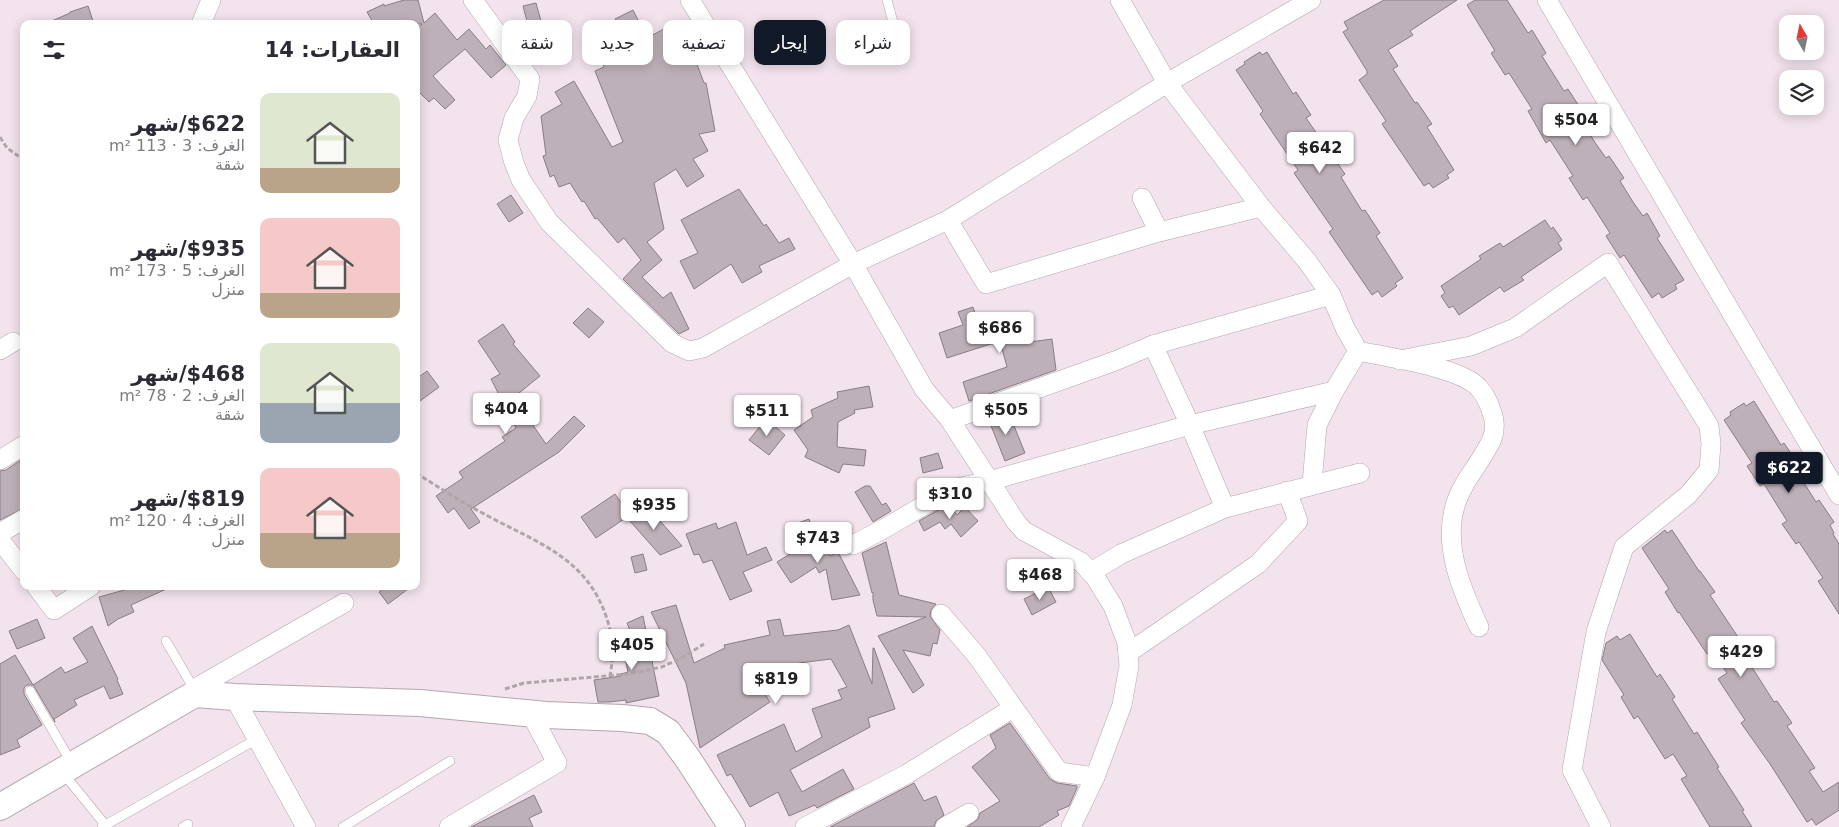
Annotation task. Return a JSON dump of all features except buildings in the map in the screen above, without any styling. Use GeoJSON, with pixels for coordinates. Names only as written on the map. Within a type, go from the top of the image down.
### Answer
{"type":"FeatureCollection","features":[{"type":"Feature","properties":{"kind":"street"},"geometry":{"type":"LineString","coordinates":[[203,20],[211,0]]}},
{"type":"Feature","properties":{"kind":"street"},"geometry":{"type":"LineString","coordinates":[[473,0],[530,79],[527,96],[514,118],[508,140],[514,163],[529,194],[549,222],[672,343],[689,351],[703,348],[853,264],[948,220],[1167,82],[1311,0]]}},
{"type":"Feature","properties":{"kind":"street"},"geometry":{"type":"LineString","coordinates":[[690,0],[853,264],[924,389],[950,420],[1024,531],[1081,562],[1091,572],[1113,606],[1127,643],[1128,653],[1129,666],[1122,705],[1095,777],[1071,827]]}},
{"type":"Feature","properties":{"kind":"street"},"geometry":{"type":"LineString","coordinates":[[1120,0],[1167,82],[1261,207],[1307,261],[1331,295],[1345,328],[1358,351],[1430,366],[1463,376],[1477,386],[1488,402],[1496,422],[1492,438],[1462,489],[1455,507],[1452,536],[1456,569],[1479,627]]}},
{"type":"Feature","properties":{"kind":"street"},"geometry":{"type":"LineString","coordinates":[[1547,0],[1839,495]]}},
{"type":"Feature","properties":{"kind":"street"},"geometry":{"type":"LineString","coordinates":[[1142,198],[1159,232]]}},
{"type":"Feature","properties":{"kind":"street"},"geometry":{"type":"LineString","coordinates":[[948,220],[986,284],[1159,232],[1261,207]]}},
{"type":"Feature","properties":{"kind":"street"},"geometry":{"type":"LineString","coordinates":[[1400,360],[1471,346],[1515,328],[1608,263],[1709,426],[1711,444],[1709,470],[1688,495],[1624,547],[1596,632],[1572,770],[1601,827]]}},
{"type":"Feature","properties":{"kind":"street"},"geometry":{"type":"LineString","coordinates":[[950,420],[1115,361],[1153,345],[1331,295]]}},
{"type":"Feature","properties":{"kind":"street"},"geometry":{"type":"LineString","coordinates":[[1153,345],[1190,425],[1225,508]]}},
{"type":"Feature","properties":{"kind":"street"},"geometry":{"type":"LineString","coordinates":[[1312,484],[1317,425],[1334,391],[1358,351]]}},
{"type":"Feature","properties":{"kind":"street"},"geometry":{"type":"LineString","coordinates":[[853,545],[938,496],[957,488],[1190,425],[1334,391]]}},
{"type":"Feature","properties":{"kind":"street"},"geometry":{"type":"LineString","coordinates":[[0,460],[20,448]]}},
{"type":"Feature","properties":{"kind":"street"},"geometry":{"type":"LineString","coordinates":[[1091,572],[1121,554],[1225,508],[1360,473]]}},
{"type":"Feature","properties":{"kind":"street"},"geometry":{"type":"LineString","coordinates":[[1128,653],[1258,564],[1298,521],[1287,491]]}},
{"type":"Feature","properties":{"kind":"street"},"geometry":{"type":"LineString","coordinates":[[0,533],[20,521]]}},
{"type":"Feature","properties":{"kind":"street"},"geometry":{"type":"LineString","coordinates":[[0,540],[20,563]]}},
{"type":"Feature","properties":{"kind":"street"},"geometry":{"type":"LineString","coordinates":[[39,590],[54,610],[85,590]]}},
{"type":"Feature","properties":{"kind":"street"},"geometry":{"type":"LineString","coordinates":[[0,808],[344,603]]}},
{"type":"Feature","properties":{"kind":"street"},"geometry":{"type":"LineString","coordinates":[[940,614],[977,656],[1059,772],[1095,777]]}},
{"type":"Feature","properties":{"kind":"street"},"geometry":{"type":"LineString","coordinates":[[195,691],[234,697],[420,703],[530,714],[650,721],[668,732],[732,827]]}},
{"type":"Feature","properties":{"kind":"street"},"geometry":{"type":"LineString","coordinates":[[234,697],[306,827]]}},
{"type":"Feature","properties":{"kind":"street"},"geometry":{"type":"LineString","coordinates":[[805,827],[907,774],[1013,708]]}},
{"type":"Feature","properties":{"kind":"street"},"geometry":{"type":"LineString","coordinates":[[449,827],[557,763],[530,714]]}},
{"type":"Feature","properties":{"kind":"street"},"geometry":{"type":"LineString","coordinates":[[945,827],[969,813]]}},
{"type":"Feature","properties":{"kind":"lane"},"geometry":{"type":"LineString","coordinates":[[887,0],[892,20]]}},
{"type":"Feature","properties":{"kind":"lane"},"geometry":{"type":"LineString","coordinates":[[166,641],[195,691]]}},
{"type":"Feature","properties":{"kind":"lane"},"geometry":{"type":"LineString","coordinates":[[30,691],[67,768],[105,826],[257,738]]}},
{"type":"Feature","properties":{"kind":"lane"},"geometry":{"type":"LineString","coordinates":[[343,827],[450,762]]}},
{"type":"Feature","properties":{"kind":"path"},"geometry":{"type":"LineString","coordinates":[[0,137],[7,148],[20,157]]}},
{"type":"Feature","properties":{"kind":"path"},"geometry":{"type":"LineString","coordinates":[[420,475],[466,504],[546,546],[572,564],[586,578],[600,599],[608,623],[614,657],[610,676]]}},
{"type":"Feature","properties":{"kind":"path"},"geometry":{"type":"LineString","coordinates":[[503,690],[524,683],[629,674],[662,667],[704,644]]}}]}
